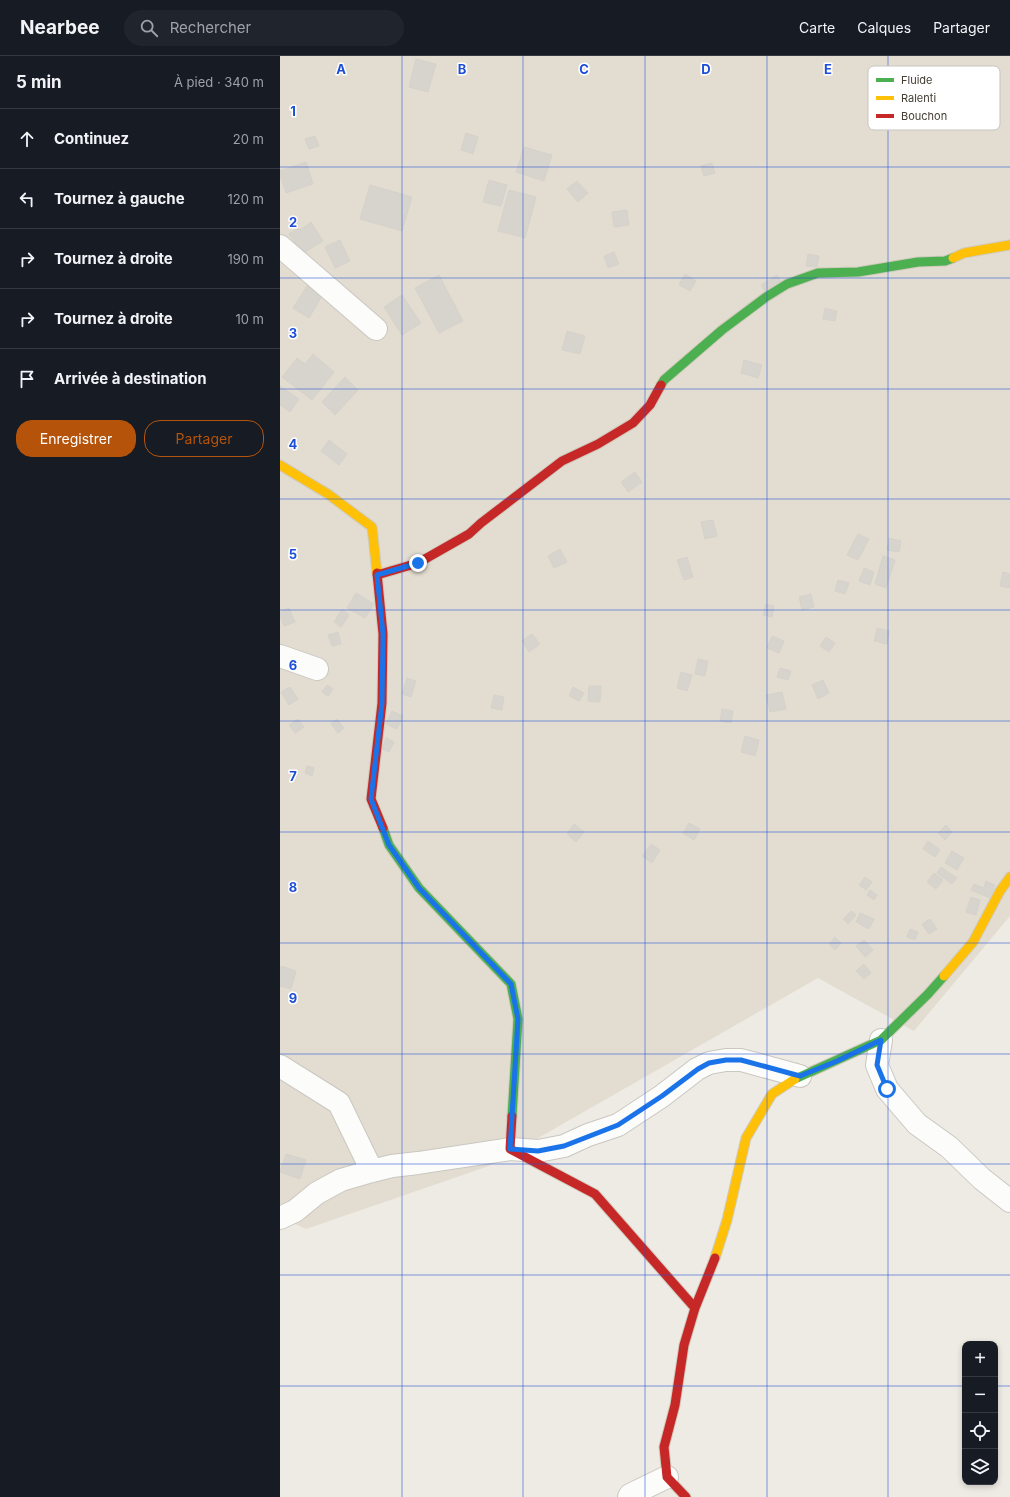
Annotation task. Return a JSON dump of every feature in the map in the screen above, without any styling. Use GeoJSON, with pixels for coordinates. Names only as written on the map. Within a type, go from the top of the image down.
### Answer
{"type":"FeatureCollection","features":[{"type":"Feature","properties":{"kind":"street"},"geometry":{"type":"LineString","coordinates":[[377,575],[418,563],[469,534],[481,523],[562,461],[598,444],[633,423],[650,404],[664,380],[722,330],[766,297],[787,284],[818,273],[858,272],[918,262],[945,261],[964,253],[1010,245]]}},
{"type":"Feature","properties":{"kind":"street"},"geometry":{"type":"LineString","coordinates":[[280,246],[376,329]]}},
{"type":"Feature","properties":{"kind":"street"},"geometry":{"type":"LineString","coordinates":[[280,465],[328,494],[372,527],[383,634],[382,703],[371,799],[389,845],[419,888],[511,984],[518,1019],[510,1149]]}},
{"type":"Feature","properties":{"kind":"street"},"geometry":{"type":"LineString","coordinates":[[280,656],[318,669]]}},
{"type":"Feature","properties":{"kind":"street"},"geometry":{"type":"LineString","coordinates":[[686,1497],[667,1477],[664,1447],[675,1405],[684,1345],[695,1308],[713,1266],[727,1220],[746,1138],[772,1094],[800,1076],[837,1061],[881,1040],[928,994],[973,942],[1000,892],[1010,877]]}},
{"type":"Feature","properties":{"kind":"street"},"geometry":{"type":"LineString","coordinates":[[881,1040],[877,1065],[887,1089],[917,1124],[949,1147],[982,1179],[1010,1201]]}},
{"type":"Feature","properties":{"kind":"street"},"geometry":{"type":"LineString","coordinates":[[280,1218],[295,1211],[317,1193],[341,1180],[372,1171],[392,1166],[510,1149],[538,1151],[564,1146],[618,1125],[662,1096],[698,1069],[709,1063],[726,1060],[741,1060],[800,1076]]}},
{"type":"Feature","properties":{"kind":"street"},"geometry":{"type":"LineString","coordinates":[[280,1066],[338,1102],[372,1171]]}},
{"type":"Feature","properties":{"kind":"street"},"geometry":{"type":"LineString","coordinates":[[510,1149],[595,1194],[695,1308]]}},
{"type":"Feature","properties":{"kind":"street"},"geometry":{"type":"LineString","coordinates":[[629,1497],[630,1495],[667,1477]]}},
{"type":"Feature","properties":{"kind":"shaded area"},"geometry":{"type":"Polygon","coordinates":[[[280,56],[1010,56],[1010,916],[914,1031],[818,978],[489,1166],[306,1229],[280,1217],[280,56]]]}},
{"type":"Feature","properties":{"kind":"building"},"geometry":{"type":"Polygon","coordinates":[[[416,59],[436,64],[428,92],[409,87],[416,59]]]}},
{"type":"Feature","properties":{"kind":"building"},"geometry":{"type":"Polygon","coordinates":[[[466,133],[478,137],[473,154],[461,150],[466,133]]]}},
{"type":"Feature","properties":{"kind":"building"},"geometry":{"type":"Polygon","coordinates":[[[315,136],[319,146],[309,149],[305,139],[315,136]]]}},
{"type":"Feature","properties":{"kind":"building"},"geometry":{"type":"Polygon","coordinates":[[[524,147],[552,155],[544,181],[516,172],[524,147]]]}},
{"type":"Feature","properties":{"kind":"building"},"geometry":{"type":"Polygon","coordinates":[[[306,162],[313,184],[286,193],[280,171],[306,162]]]}},
{"type":"Feature","properties":{"kind":"building"},"geometry":{"type":"Polygon","coordinates":[[[712,163],[715,173],[704,176],[701,166],[712,163]]]}},
{"type":"Feature","properties":{"kind":"building"},"geometry":{"type":"Polygon","coordinates":[[[489,180],[507,185],[501,206],[483,202],[489,180]]]}},
{"type":"Feature","properties":{"kind":"building"},"geometry":{"type":"Polygon","coordinates":[[[577,181],[588,193],[578,202],[567,189],[577,181]]]}},
{"type":"Feature","properties":{"kind":"building"},"geometry":{"type":"Polygon","coordinates":[[[370,185],[412,197],[402,231],[360,219],[370,185]]]}},
{"type":"Feature","properties":{"kind":"building"},"geometry":{"type":"Polygon","coordinates":[[[509,190],[536,197],[525,238],[498,231],[509,190]]]}},
{"type":"Feature","properties":{"kind":"building"},"geometry":{"type":"Polygon","coordinates":[[[627,210],[629,225],[614,227],[612,212],[627,210]]]}},
{"type":"Feature","properties":{"kind":"building"},"geometry":{"type":"Polygon","coordinates":[[[311,222],[323,241],[302,254],[289,234],[298,228],[300,230],[311,222]]]}},
{"type":"Feature","properties":{"kind":"building"},"geometry":{"type":"Polygon","coordinates":[[[340,240],[350,261],[335,268],[325,247],[340,240]]]}},
{"type":"Feature","properties":{"kind":"building"},"geometry":{"type":"Polygon","coordinates":[[[614,252],[619,264],[608,268],[604,256],[614,252]]]}},
{"type":"Feature","properties":{"kind":"building"},"geometry":{"type":"Polygon","coordinates":[[[808,254],[819,256],[817,267],[806,266],[808,254]]]}},
{"type":"Feature","properties":{"kind":"building"},"geometry":{"type":"Polygon","coordinates":[[[685,274],[696,281],[690,291],[679,285],[685,274]]]}},
{"type":"Feature","properties":{"kind":"building"},"geometry":{"type":"Polygon","coordinates":[[[439,275],[463,321],[439,333],[415,288],[439,275]]]}},
{"type":"Feature","properties":{"kind":"building"},"geometry":{"type":"Polygon","coordinates":[[[777,275],[782,283],[766,293],[761,285],[777,275]]]}},
{"type":"Feature","properties":{"kind":"building"},"geometry":{"type":"Polygon","coordinates":[[[307,286],[322,296],[309,318],[293,308],[307,286]]]}},
{"type":"Feature","properties":{"kind":"building"},"geometry":{"type":"Polygon","coordinates":[[[402,295],[421,323],[402,335],[384,307],[402,295]]]}},
{"type":"Feature","properties":{"kind":"building"},"geometry":{"type":"Polygon","coordinates":[[[825,308],[837,311],[835,321],[823,319],[825,308]]]}},
{"type":"Feature","properties":{"kind":"building"},"geometry":{"type":"Polygon","coordinates":[[[567,331],[585,336],[580,354],[562,350],[567,331]]]}},
{"type":"Feature","properties":{"kind":"building"},"geometry":{"type":"Polygon","coordinates":[[[313,354],[334,372],[312,400],[282,377],[297,358],[305,364],[313,354]]]}},
{"type":"Feature","properties":{"kind":"building"},"geometry":{"type":"Polygon","coordinates":[[[744,360],[762,365],[758,378],[741,373],[744,360]]]}},
{"type":"Feature","properties":{"kind":"building"},"geometry":{"type":"Polygon","coordinates":[[[345,377],[358,390],[335,415],[322,402],[345,377]]]}},
{"type":"Feature","properties":{"kind":"building"},"geometry":{"type":"Polygon","coordinates":[[[280,386],[299,399],[290,412],[280,405],[280,386]]]}},
{"type":"Feature","properties":{"kind":"building"},"geometry":{"type":"Polygon","coordinates":[[[329,440],[347,454],[339,465],[321,451],[329,440]]]}},
{"type":"Feature","properties":{"kind":"building"},"geometry":{"type":"Polygon","coordinates":[[[635,472],[642,482],[628,492],[621,482],[635,472]]]}},
{"type":"Feature","properties":{"kind":"building"},"geometry":{"type":"Polygon","coordinates":[[[713,520],[717,536],[705,539],[701,522],[713,520]]]}},
{"type":"Feature","properties":{"kind":"building"},"geometry":{"type":"Polygon","coordinates":[[[858,534],[869,539],[858,560],[847,555],[858,534]]]}},
{"type":"Feature","properties":{"kind":"building"},"geometry":{"type":"Polygon","coordinates":[[[889,538],[901,541],[899,552],[887,550],[889,538]]]}},
{"type":"Feature","properties":{"kind":"building"},"geometry":{"type":"Polygon","coordinates":[[[560,549],[567,562],[554,568],[548,556],[560,549]]]}},
{"type":"Feature","properties":{"kind":"building"},"geometry":{"type":"Polygon","coordinates":[[[883,556],[895,560],[886,588],[875,584],[883,556]]]}},
{"type":"Feature","properties":{"kind":"building"},"geometry":{"type":"Polygon","coordinates":[[[687,557],[693,577],[684,580],[677,560],[687,557]]]}},
{"type":"Feature","properties":{"kind":"building"},"geometry":{"type":"Polygon","coordinates":[[[864,568],[874,572],[870,585],[859,581],[864,568]]]}},
{"type":"Feature","properties":{"kind":"building"},"geometry":{"type":"Polygon","coordinates":[[[1003,572],[1010,574],[1010,588],[1000,586],[1003,572]]]}},
{"type":"Feature","properties":{"kind":"building"},"geometry":{"type":"Polygon","coordinates":[[[838,580],[849,583],[845,594],[835,591],[838,580]]]}},
{"type":"Feature","properties":{"kind":"building"},"geometry":{"type":"Polygon","coordinates":[[[356,593],[374,604],[365,618],[347,608],[356,593]]]}},
{"type":"Feature","properties":{"kind":"building"},"geometry":{"type":"Polygon","coordinates":[[[811,594],[814,607],[802,610],[799,597],[811,594]]]}},
{"type":"Feature","properties":{"kind":"building"},"geometry":{"type":"Polygon","coordinates":[[[766,604],[774,606],[772,617],[763,615],[766,604]]]}},
{"type":"Feature","properties":{"kind":"building"},"geometry":{"type":"Polygon","coordinates":[[[289,608],[295,622],[284,626],[280,612],[289,608]]]}},
{"type":"Feature","properties":{"kind":"building"},"geometry":{"type":"Polygon","coordinates":[[[342,609],[349,615],[341,627],[334,622],[342,609]]]}},
{"type":"Feature","properties":{"kind":"building"},"geometry":{"type":"Polygon","coordinates":[[[877,628],[889,631],[887,644],[874,641],[877,628]]]}},
{"type":"Feature","properties":{"kind":"building"},"geometry":{"type":"Polygon","coordinates":[[[338,632],[341,644],[332,646],[328,635],[338,632]]]}},
{"type":"Feature","properties":{"kind":"building"},"geometry":{"type":"Polygon","coordinates":[[[532,634],[540,644],[529,652],[522,641],[532,634]]]}},
{"type":"Feature","properties":{"kind":"building"},"geometry":{"type":"Polygon","coordinates":[[[772,636],[784,641],[779,653],[767,648],[772,636]]]}},
{"type":"Feature","properties":{"kind":"building"},"geometry":{"type":"Polygon","coordinates":[[[826,637],[835,643],[829,652],[820,646],[826,637]]]}},
{"type":"Feature","properties":{"kind":"building"},"geometry":{"type":"Polygon","coordinates":[[[698,659],[708,661],[705,676],[695,674],[698,659]]]}},
{"type":"Feature","properties":{"kind":"building"},"geometry":{"type":"Polygon","coordinates":[[[780,668],[791,671],[788,680],[777,677],[780,668]]]}},
{"type":"Feature","properties":{"kind":"building"},"geometry":{"type":"Polygon","coordinates":[[[681,672],[692,675],[687,691],[677,688],[681,672]]]}},
{"type":"Feature","properties":{"kind":"building"},"geometry":{"type":"Polygon","coordinates":[[[407,678],[416,681],[411,697],[402,694],[407,678]]]}},
{"type":"Feature","properties":{"kind":"building"},"geometry":{"type":"Polygon","coordinates":[[[823,680],[829,693],[818,699],[812,685],[823,680]]]}},
{"type":"Feature","properties":{"kind":"building"},"geometry":{"type":"Polygon","coordinates":[[[327,685],[333,689],[328,696],[322,692],[327,685]]]}},
{"type":"Feature","properties":{"kind":"building"},"geometry":{"type":"Polygon","coordinates":[[[589,686],[601,686],[600,702],[588,701],[589,686]]]}},
{"type":"Feature","properties":{"kind":"building"},"geometry":{"type":"Polygon","coordinates":[[[290,687],[298,699],[289,705],[281,692],[290,687]]]}},
{"type":"Feature","properties":{"kind":"building"},"geometry":{"type":"Polygon","coordinates":[[[573,687],[584,693],[579,701],[569,696],[573,687]]]}},
{"type":"Feature","properties":{"kind":"building"},"geometry":{"type":"Polygon","coordinates":[[[782,692],[786,709],[770,712],[766,695],[782,692]]]}},
{"type":"Feature","properties":{"kind":"building"},"geometry":{"type":"Polygon","coordinates":[[[494,695],[504,697],[502,710],[491,708],[494,695]]]}},
{"type":"Feature","properties":{"kind":"building"},"geometry":{"type":"Polygon","coordinates":[[[722,709],[733,711],[731,723],[720,721],[722,709]]]}},
{"type":"Feature","properties":{"kind":"building"},"geometry":{"type":"Polygon","coordinates":[[[392,711],[403,716],[397,729],[386,724],[392,711]]]}},
{"type":"Feature","properties":{"kind":"building"},"geometry":{"type":"Polygon","coordinates":[[[298,719],[304,727],[295,733],[289,725],[298,719]]]}},
{"type":"Feature","properties":{"kind":"building"},"geometry":{"type":"Polygon","coordinates":[[[337,719],[344,728],[338,733],[331,724],[337,719]]]}},
{"type":"Feature","properties":{"kind":"building"},"geometry":{"type":"Polygon","coordinates":[[[745,736],[759,740],[755,756],[741,752],[745,736]]]}},
{"type":"Feature","properties":{"kind":"building"},"geometry":{"type":"Polygon","coordinates":[[[386,738],[394,742],[389,752],[382,749],[386,738]]]}},
{"type":"Feature","properties":{"kind":"building"},"geometry":{"type":"Polygon","coordinates":[[[307,766],[314,768],[312,776],[305,773],[307,766]]]}},
{"type":"Feature","properties":{"kind":"building"},"geometry":{"type":"Polygon","coordinates":[[[689,823],[700,829],[694,840],[683,833],[689,823]]]}},
{"type":"Feature","properties":{"kind":"building"},"geometry":{"type":"Polygon","coordinates":[[[574,824],[584,832],[576,842],[567,834],[574,824]]]}},
{"type":"Feature","properties":{"kind":"building"},"geometry":{"type":"Polygon","coordinates":[[[946,825],[952,832],[945,840],[938,833],[946,825]]]}},
{"type":"Feature","properties":{"kind":"building"},"geometry":{"type":"Polygon","coordinates":[[[928,841],[940,850],[935,857],[923,849],[928,841]]]}},
{"type":"Feature","properties":{"kind":"building"},"geometry":{"type":"Polygon","coordinates":[[[651,844],[660,850],[652,863],[642,856],[651,844]]]}},
{"type":"Feature","properties":{"kind":"building"},"geometry":{"type":"Polygon","coordinates":[[[952,851],[964,858],[957,870],[945,863],[952,851]]]}},
{"type":"Feature","properties":{"kind":"building"},"geometry":{"type":"Polygon","coordinates":[[[941,867],[957,878],[952,884],[937,873],[941,867]]]}},
{"type":"Feature","properties":{"kind":"building"},"geometry":{"type":"Polygon","coordinates":[[[934,873],[943,880],[936,889],[927,882],[934,873]]]}},
{"type":"Feature","properties":{"kind":"building"},"geometry":{"type":"Polygon","coordinates":[[[865,877],[872,882],[866,890],[859,885],[865,877]]]}},
{"type":"Feature","properties":{"kind":"building"},"geometry":{"type":"Polygon","coordinates":[[[986,881],[995,885],[990,898],[971,890],[974,884],[984,888],[986,881]]]}},
{"type":"Feature","properties":{"kind":"building"},"geometry":{"type":"Polygon","coordinates":[[[870,890],[877,895],[874,900],[867,895],[870,890]]]}},
{"type":"Feature","properties":{"kind":"building"},"geometry":{"type":"Polygon","coordinates":[[[971,897],[980,900],[976,915],[966,912],[971,897]]]}},
{"type":"Feature","properties":{"kind":"building"},"geometry":{"type":"Polygon","coordinates":[[[851,911],[856,915],[848,924],[843,919],[851,911]]]}},
{"type":"Feature","properties":{"kind":"building"},"geometry":{"type":"Polygon","coordinates":[[[860,913],[874,919],[869,929],[856,922],[860,913]]]}},
{"type":"Feature","properties":{"kind":"building"},"geometry":{"type":"Polygon","coordinates":[[[930,919],[937,929],[929,934],[922,924],[930,919]]]}},
{"type":"Feature","properties":{"kind":"building"},"geometry":{"type":"Polygon","coordinates":[[[910,929],[918,932],[915,940],[907,937],[910,929]]]}},
{"type":"Feature","properties":{"kind":"building"},"geometry":{"type":"Polygon","coordinates":[[[835,937],[841,943],[835,950],[829,944],[835,937]]]}},
{"type":"Feature","properties":{"kind":"building"},"geometry":{"type":"Polygon","coordinates":[[[864,940],[873,950],[865,957],[856,946],[864,940]]]}},
{"type":"Feature","properties":{"kind":"building"},"geometry":{"type":"Polygon","coordinates":[[[864,964],[871,973],[864,979],[856,971],[864,964]]]}},
{"type":"Feature","properties":{"kind":"building"},"geometry":{"type":"Polygon","coordinates":[[[281,966],[296,971],[291,989],[280,986],[281,966]]]}},
{"type":"Feature","properties":{"kind":"building"},"geometry":{"type":"Polygon","coordinates":[[[286,1154],[306,1160],[300,1179],[280,1172],[286,1154]]]}},
{"type":"Feature","properties":{"kind":"traffic: fast"},"geometry":{"type":"LineString","coordinates":[[661,385],[664,380],[722,330],[766,297],[787,284],[818,273],[858,272],[918,262],[945,261],[953,258]]}},
{"type":"Feature","properties":{"kind":"traffic: fast"},"geometry":{"type":"LineString","coordinates":[[383,828],[389,845],[419,888],[511,984],[518,1019],[512,1116]]}},
{"type":"Feature","properties":{"kind":"traffic: fast"},"geometry":{"type":"LineString","coordinates":[[795,1079],[881,1040],[928,994],[944,976]]}},
{"type":"Feature","properties":{"kind":"traffic: slow"},"geometry":{"type":"LineString","coordinates":[[953,258],[964,253],[1010,245]]}},
{"type":"Feature","properties":{"kind":"traffic: slow"},"geometry":{"type":"LineString","coordinates":[[280,465],[328,494],[372,527],[377,573]]}},
{"type":"Feature","properties":{"kind":"traffic: slow"},"geometry":{"type":"LineString","coordinates":[[944,976],[973,942],[1000,891],[1010,877]]}},
{"type":"Feature","properties":{"kind":"traffic: slow"},"geometry":{"type":"LineString","coordinates":[[715,1258],[727,1220],[746,1138],[772,1094],[795,1079]]}},
{"type":"Feature","properties":{"kind":"traffic: jam"},"geometry":{"type":"LineString","coordinates":[[377,575],[418,563],[469,534],[481,523],[562,461],[598,444],[633,423],[650,405],[661,385]]}},
{"type":"Feature","properties":{"kind":"traffic: jam"},"geometry":{"type":"LineString","coordinates":[[377,573],[383,634],[382,703],[371,799],[383,828]]}},
{"type":"Feature","properties":{"kind":"traffic: jam"},"geometry":{"type":"LineString","coordinates":[[512,1116],[510,1149],[595,1194],[695,1308]]}},
{"type":"Feature","properties":{"kind":"traffic: jam"},"geometry":{"type":"LineString","coordinates":[[686,1497],[667,1477],[664,1447],[675,1405],[684,1345],[695,1308],[715,1258]]}},
{"type":"Feature","properties":{"kind":"route"},"geometry":{"type":"LineString","coordinates":[[418,563],[377,575],[383,634],[382,703],[371,799],[389,845],[419,888],[511,984],[518,1019],[510,1149],[538,1151],[564,1146],[618,1125],[662,1096],[698,1069],[709,1063],[726,1060],[741,1060],[800,1076],[837,1061],[881,1040],[877,1065],[887,1089]]}}]}
